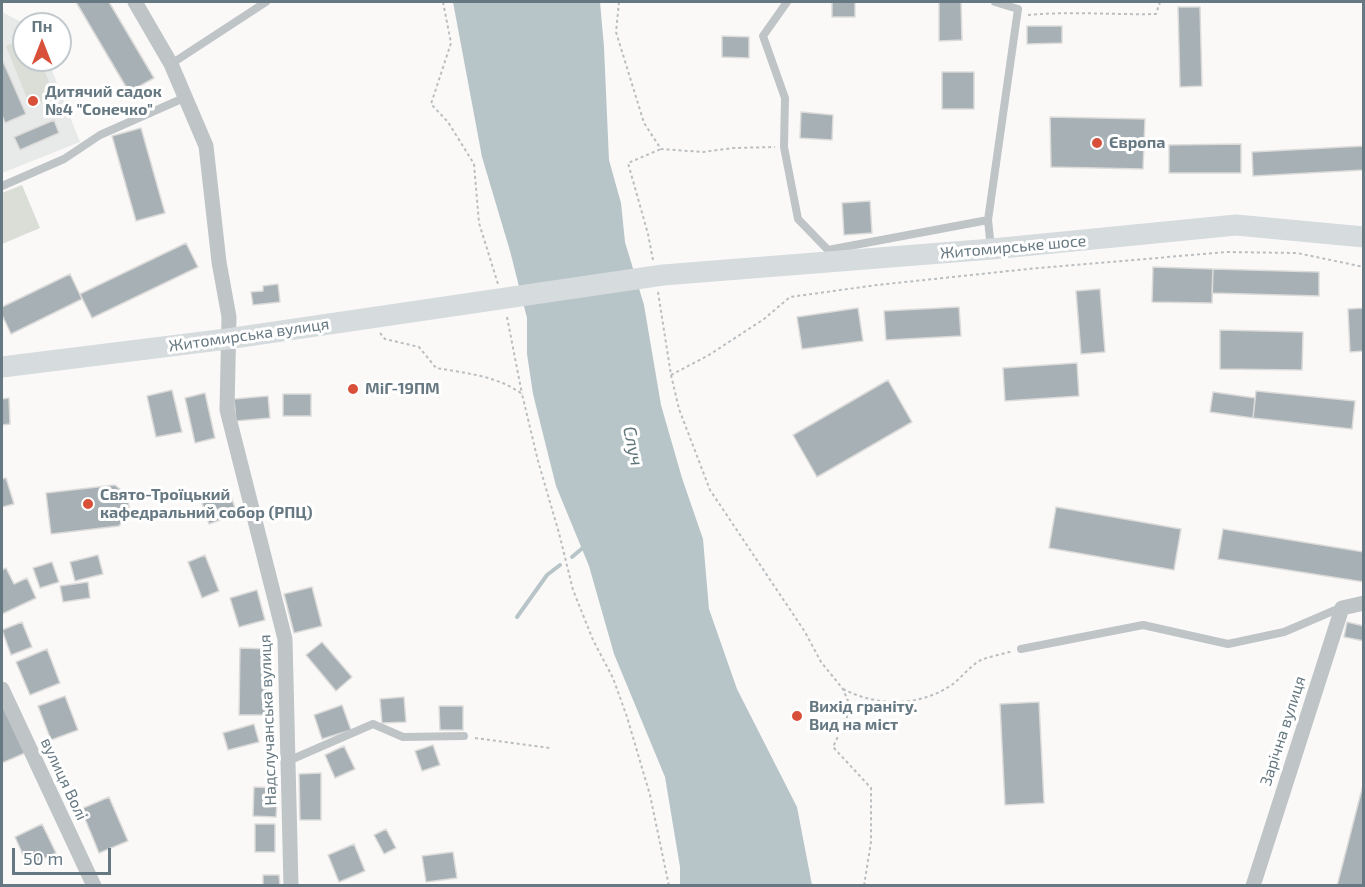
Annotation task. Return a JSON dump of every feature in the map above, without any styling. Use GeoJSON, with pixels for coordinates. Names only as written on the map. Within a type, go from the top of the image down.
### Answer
{"type":"FeatureCollection","features":[{"type":"Feature","properties":{"kind":"main road","name":"Житомирське шосе"},"geometry":{"type":"LineString","coordinates":[[500,301],[658,278],[1236,225],[1364,237]]}},
{"type":"Feature","properties":{"kind":"main road","name":"Житомирська вулиця"},"geometry":{"type":"LineString","coordinates":[[2,367],[227,339],[500,301]]}},
{"type":"Feature","properties":{"kind":"street","name":"Надслучанська вулиця"},"geometry":{"type":"LineString","coordinates":[[135,2],[171,64],[206,146],[219,262],[229,317],[227,410],[285,639],[291,885]]}},
{"type":"Feature","properties":{"kind":"street"},"geometry":{"type":"LineString","coordinates":[[1342,608],[1364,603]]}},
{"type":"Feature","properties":{"kind":"street","name":"Зарічна вулиця"},"geometry":{"type":"LineString","coordinates":[[1252,885],[1342,608]]}},
{"type":"Feature","properties":{"kind":"street","name":"вулиця Волі"},"geometry":{"type":"LineString","coordinates":[[2,689],[94,885]]}},
{"type":"Feature","properties":{"kind":"lane"},"geometry":{"type":"LineString","coordinates":[[171,64],[266,2]]}},
{"type":"Feature","properties":{"kind":"lane"},"geometry":{"type":"LineString","coordinates":[[787,2],[763,36],[786,98],[784,147],[798,219],[828,250],[988,220]]}},
{"type":"Feature","properties":{"kind":"lane"},"geometry":{"type":"LineString","coordinates":[[992,249],[988,220],[1018,9],[995,2]]}},
{"type":"Feature","properties":{"kind":"lane"},"geometry":{"type":"LineString","coordinates":[[2,186],[64,159],[100,135],[186,97]]}},
{"type":"Feature","properties":{"kind":"lane"},"geometry":{"type":"LineString","coordinates":[[1021,649],[1143,625],[1228,644],[1284,632],[1342,608]]}},
{"type":"Feature","properties":{"kind":"lane"},"geometry":{"type":"LineString","coordinates":[[288,761],[373,724],[403,737],[464,736]]}},
{"type":"Feature","properties":{"kind":"path"},"geometry":{"type":"LineString","coordinates":[[442,2],[451,43],[431,104],[448,122],[474,164],[479,224],[538,461],[573,590],[593,640],[613,678],[627,717],[650,795],[669,885]]}},
{"type":"Feature","properties":{"kind":"path"},"geometry":{"type":"LineString","coordinates":[[619,2],[616,32],[644,123],[661,149]]}},
{"type":"Feature","properties":{"kind":"path"},"geometry":{"type":"LineString","coordinates":[[1017,17],[1052,13],[1156,14],[1160,2]]}},
{"type":"Feature","properties":{"kind":"path"},"geometry":{"type":"LineString","coordinates":[[784,147],[733,148],[703,152],[661,149],[628,163],[658,278],[671,375],[679,409],[710,489],[805,632],[821,662],[843,688],[851,708],[832,747],[871,788],[871,842],[864,885]]}},
{"type":"Feature","properties":{"kind":"path"},"geometry":{"type":"LineString","coordinates":[[671,375],[709,355],[764,319],[790,297],[1028,269],[1227,252],[1297,254],[1364,267]]}},
{"type":"Feature","properties":{"kind":"path"},"geometry":{"type":"LineString","coordinates":[[376,329],[386,339],[419,347],[436,369],[480,376],[515,388],[522,394]]}},
{"type":"Feature","properties":{"kind":"path"},"geometry":{"type":"LineString","coordinates":[[843,688],[860,697],[886,703],[920,699],[951,685],[980,661],[1021,649]]}},
{"type":"Feature","properties":{"kind":"path"},"geometry":{"type":"LineString","coordinates":[[464,736],[550,748]]}},
{"type":"Feature","properties":{"kind":"shaded area","name":"Дитячий садок №4 \"Сонечко\""},"geometry":{"type":"Polygon","coordinates":[[[2,12],[12,17],[12,72],[53,72],[80,142],[2,173],[2,12]]]}},
{"type":"Feature","properties":{"kind":"shaded area"},"geometry":{"type":"Polygon","coordinates":[[[12,44],[12,61],[6,46],[12,44]]]}},
{"type":"Feature","properties":{"kind":"shaded area"},"geometry":{"type":"Polygon","coordinates":[[[16,72],[45,72],[55,96],[30,106],[16,72]]]}},
{"type":"Feature","properties":{"kind":"shaded area"},"geometry":{"type":"Polygon","coordinates":[[[22,185],[40,228],[2,244],[2,193],[22,185]]]}},
{"type":"Feature","properties":{"kind":"water","name":"Случ"},"geometry":{"type":"Polygon","coordinates":[[[453,2],[600,2],[609,160],[621,203],[625,242],[644,305],[661,405],[703,539],[709,609],[737,689],[797,807],[812,885],[680,885],[680,867],[665,777],[614,654],[589,566],[556,486],[533,394],[527,354],[527,318],[482,157],[453,2]]]}},
{"type":"Feature","properties":{"kind":"building"},"geometry":{"type":"Polygon","coordinates":[[[76,2],[109,2],[154,78],[129,92],[76,2]]]}},
{"type":"Feature","properties":{"kind":"building"},"geometry":{"type":"Polygon","coordinates":[[[832,2],[855,2],[855,17],[832,17],[832,2]]]}},
{"type":"Feature","properties":{"kind":"building"},"geometry":{"type":"Polygon","coordinates":[[[939,2],[961,2],[962,40],[939,41],[939,2]]]}},
{"type":"Feature","properties":{"kind":"building"},"geometry":{"type":"Polygon","coordinates":[[[1178,7],[1200,7],[1202,86],[1180,87],[1178,7]]]}},
{"type":"Feature","properties":{"kind":"building"},"geometry":{"type":"Polygon","coordinates":[[[1027,26],[1062,26],[1062,43],[1027,44],[1027,26]]]}},
{"type":"Feature","properties":{"kind":"building"},"geometry":{"type":"Polygon","coordinates":[[[722,36],[749,37],[749,58],[722,57],[722,36]]]}},
{"type":"Feature","properties":{"kind":"building"},"geometry":{"type":"Polygon","coordinates":[[[2,59],[26,114],[5,123],[2,115],[2,59]]]}},
{"type":"Feature","properties":{"kind":"building"},"geometry":{"type":"Polygon","coordinates":[[[942,72],[974,72],[974,109],[942,109],[942,72]]]}},
{"type":"Feature","properties":{"kind":"building"},"geometry":{"type":"Polygon","coordinates":[[[801,112],[833,115],[832,140],[800,138],[801,112]]]}},
{"type":"Feature","properties":{"kind":"building","name":"Європа"},"geometry":{"type":"Polygon","coordinates":[[[1050,117],[1145,119],[1143,169],[1051,167],[1050,117]]]}},
{"type":"Feature","properties":{"kind":"building"},"geometry":{"type":"Polygon","coordinates":[[[54,120],[59,133],[20,150],[14,137],[54,120]]]}},
{"type":"Feature","properties":{"kind":"building"},"geometry":{"type":"Polygon","coordinates":[[[141,128],[165,213],[136,221],[112,136],[141,128]]]}},
{"type":"Feature","properties":{"kind":"building"},"geometry":{"type":"Polygon","coordinates":[[[1241,144],[1241,173],[1169,173],[1169,145],[1241,144]]]}},
{"type":"Feature","properties":{"kind":"building"},"geometry":{"type":"Polygon","coordinates":[[[1364,146],[1364,170],[1253,176],[1252,152],[1364,146]]]}},
{"type":"Feature","properties":{"kind":"building"},"geometry":{"type":"Polygon","coordinates":[[[870,201],[872,233],[844,235],[842,203],[870,201]]]}},
{"type":"Feature","properties":{"kind":"building"},"geometry":{"type":"Polygon","coordinates":[[[186,243],[198,267],[92,318],[80,294],[186,243]]]}},
{"type":"Feature","properties":{"kind":"building"},"geometry":{"type":"Polygon","coordinates":[[[1153,267],[1213,269],[1212,303],[1152,302],[1153,267]]]}},
{"type":"Feature","properties":{"kind":"building"},"geometry":{"type":"Polygon","coordinates":[[[1213,269],[1319,272],[1319,296],[1212,293],[1213,269]]]}},
{"type":"Feature","properties":{"kind":"building"},"geometry":{"type":"Polygon","coordinates":[[[70,274],[82,299],[11,334],[2,315],[2,307],[70,274]]]}},
{"type":"Feature","properties":{"kind":"building"},"geometry":{"type":"Polygon","coordinates":[[[278,284],[280,302],[253,305],[251,292],[263,291],[263,286],[278,284]]]}},
{"type":"Feature","properties":{"kind":"building"},"geometry":{"type":"Polygon","coordinates":[[[1100,289],[1105,352],[1081,354],[1076,291],[1100,289]]]}},
{"type":"Feature","properties":{"kind":"building"},"geometry":{"type":"Polygon","coordinates":[[[959,307],[961,336],[886,340],[884,311],[959,307]]]}},
{"type":"Feature","properties":{"kind":"building"},"geometry":{"type":"Polygon","coordinates":[[[858,308],[863,341],[802,349],[797,317],[858,308]]]}},
{"type":"Feature","properties":{"kind":"building"},"geometry":{"type":"Polygon","coordinates":[[[1364,308],[1364,351],[1350,352],[1348,309],[1364,308]]]}},
{"type":"Feature","properties":{"kind":"building"},"geometry":{"type":"Polygon","coordinates":[[[1220,330],[1303,332],[1302,370],[1220,369],[1220,330]]]}},
{"type":"Feature","properties":{"kind":"building"},"geometry":{"type":"Polygon","coordinates":[[[1077,363],[1079,396],[1005,401],[1003,368],[1077,363]]]}},
{"type":"Feature","properties":{"kind":"building"},"geometry":{"type":"Polygon","coordinates":[[[888,380],[912,422],[817,477],[793,435],[888,380]]]}},
{"type":"Feature","properties":{"kind":"building"},"geometry":{"type":"Polygon","coordinates":[[[172,390],[182,432],[156,437],[147,396],[172,390]]]}},
{"type":"Feature","properties":{"kind":"building"},"geometry":{"type":"Polygon","coordinates":[[[1256,391],[1355,401],[1352,429],[1253,418],[1256,391]]]}},
{"type":"Feature","properties":{"kind":"building"},"geometry":{"type":"Polygon","coordinates":[[[1213,392],[1255,398],[1253,418],[1210,412],[1213,392]]]}},
{"type":"Feature","properties":{"kind":"building"},"geometry":{"type":"Polygon","coordinates":[[[205,393],[215,438],[195,443],[185,398],[205,393]]]}},
{"type":"Feature","properties":{"kind":"building"},"geometry":{"type":"Polygon","coordinates":[[[283,394],[311,394],[311,416],[283,416],[283,394]]]}},
{"type":"Feature","properties":{"kind":"building"},"geometry":{"type":"Polygon","coordinates":[[[268,396],[270,418],[236,421],[234,399],[268,396]]]}},
{"type":"Feature","properties":{"kind":"building"},"geometry":{"type":"Polygon","coordinates":[[[9,398],[10,424],[2,425],[2,399],[9,398]]]}},
{"type":"Feature","properties":{"kind":"building"},"geometry":{"type":"Polygon","coordinates":[[[6,478],[14,504],[2,507],[2,479],[6,478]]]}},
{"type":"Feature","properties":{"kind":"building","name":"Свято-Троїцький кафедральний собор (РПЦ)"},"geometry":{"type":"Polygon","coordinates":[[[115,485],[127,495],[130,512],[119,526],[51,534],[46,493],[115,485]]]}},
{"type":"Feature","properties":{"kind":"building"},"geometry":{"type":"Polygon","coordinates":[[[230,493],[237,514],[209,524],[202,503],[230,493]]]}},
{"type":"Feature","properties":{"kind":"building"},"geometry":{"type":"Polygon","coordinates":[[[1056,507],[1181,529],[1174,570],[1049,548],[1056,507]]]}},
{"type":"Feature","properties":{"kind":"building"},"geometry":{"type":"Polygon","coordinates":[[[1223,529],[1364,552],[1364,582],[1218,559],[1223,529]]]}},
{"type":"Feature","properties":{"kind":"building"},"geometry":{"type":"Polygon","coordinates":[[[98,555],[103,574],[75,581],[70,562],[98,555]]]}},
{"type":"Feature","properties":{"kind":"building"},"geometry":{"type":"Polygon","coordinates":[[[205,555],[219,591],[202,598],[188,562],[205,555]]]}},
{"type":"Feature","properties":{"kind":"building"},"geometry":{"type":"Polygon","coordinates":[[[52,562],[59,582],[40,588],[33,568],[52,562]]]}},
{"type":"Feature","properties":{"kind":"building"},"geometry":{"type":"Polygon","coordinates":[[[6,568],[14,584],[27,578],[36,598],[2,614],[2,570],[6,568]]]}},
{"type":"Feature","properties":{"kind":"building"},"geometry":{"type":"Polygon","coordinates":[[[88,582],[90,598],[63,602],[60,586],[88,582]]]}},
{"type":"Feature","properties":{"kind":"building"},"geometry":{"type":"Polygon","coordinates":[[[312,587],[322,626],[294,633],[284,594],[312,587]]]}},
{"type":"Feature","properties":{"kind":"building"},"geometry":{"type":"Polygon","coordinates":[[[257,590],[265,620],[239,627],[230,598],[257,590]]]}},
{"type":"Feature","properties":{"kind":"building"},"geometry":{"type":"Polygon","coordinates":[[[22,622],[32,647],[11,655],[2,630],[22,622]]]}},
{"type":"Feature","properties":{"kind":"building"},"geometry":{"type":"Polygon","coordinates":[[[1347,622],[1364,626],[1364,641],[1344,637],[1347,622]]]}},
{"type":"Feature","properties":{"kind":"building"},"geometry":{"type":"Polygon","coordinates":[[[322,642],[352,677],[336,691],[306,655],[322,642]]]}},
{"type":"Feature","properties":{"kind":"building"},"geometry":{"type":"Polygon","coordinates":[[[240,648],[269,649],[267,715],[239,715],[240,648]]]}},
{"type":"Feature","properties":{"kind":"building"},"geometry":{"type":"Polygon","coordinates":[[[47,649],[60,683],[30,695],[16,662],[47,649]]]}},
{"type":"Feature","properties":{"kind":"building"},"geometry":{"type":"Polygon","coordinates":[[[65,696],[78,730],[51,740],[38,706],[65,696]]]}},
{"type":"Feature","properties":{"kind":"building"},"geometry":{"type":"Polygon","coordinates":[[[404,697],[406,722],[382,723],[380,699],[404,697]]]}},
{"type":"Feature","properties":{"kind":"building"},"geometry":{"type":"Polygon","coordinates":[[[1039,702],[1044,803],[1005,805],[1000,704],[1039,702]]]}},
{"type":"Feature","properties":{"kind":"building"},"geometry":{"type":"Polygon","coordinates":[[[342,705],[351,730],[322,739],[314,715],[342,705]]]}},
{"type":"Feature","properties":{"kind":"building"},"geometry":{"type":"Polygon","coordinates":[[[439,706],[463,706],[463,730],[440,730],[439,706]]]}},
{"type":"Feature","properties":{"kind":"building"},"geometry":{"type":"Polygon","coordinates":[[[2,707],[25,753],[2,763],[2,707]]]}},
{"type":"Feature","properties":{"kind":"building"},"geometry":{"type":"Polygon","coordinates":[[[254,724],[259,742],[228,750],[223,733],[254,724]]]}},
{"type":"Feature","properties":{"kind":"building"},"geometry":{"type":"Polygon","coordinates":[[[433,745],[440,765],[422,771],[415,751],[433,745]]]}},
{"type":"Feature","properties":{"kind":"building"},"geometry":{"type":"Polygon","coordinates":[[[344,746],[355,769],[335,778],[325,755],[344,746]]]}},
{"type":"Feature","properties":{"kind":"building"},"geometry":{"type":"Polygon","coordinates":[[[321,773],[321,820],[300,820],[299,774],[321,773]]]}},
{"type":"Feature","properties":{"kind":"building"},"geometry":{"type":"Polygon","coordinates":[[[1364,781],[1364,886],[1337,886],[1364,781]]]}},
{"type":"Feature","properties":{"kind":"building"},"geometry":{"type":"Polygon","coordinates":[[[254,787],[278,788],[276,817],[253,816],[254,787]]]}},
{"type":"Feature","properties":{"kind":"building"},"geometry":{"type":"Polygon","coordinates":[[[109,797],[128,841],[99,853],[81,809],[109,797]]]}},
{"type":"Feature","properties":{"kind":"building"},"geometry":{"type":"Polygon","coordinates":[[[42,824],[56,853],[28,866],[15,837],[42,824]]]}},
{"type":"Feature","properties":{"kind":"building"},"geometry":{"type":"Polygon","coordinates":[[[255,824],[275,824],[275,852],[255,852],[255,824]]]}},
{"type":"Feature","properties":{"kind":"building"},"geometry":{"type":"Polygon","coordinates":[[[386,829],[396,848],[384,854],[374,835],[386,829]]]}},
{"type":"Feature","properties":{"kind":"building"},"geometry":{"type":"Polygon","coordinates":[[[354,844],[365,871],[339,882],[328,855],[354,844]]]}},
{"type":"Feature","properties":{"kind":"building"},"geometry":{"type":"Polygon","coordinates":[[[453,852],[457,878],[426,882],[422,856],[453,852]]]}},
{"type":"Feature","properties":{"kind":"building"},"geometry":{"type":"Polygon","coordinates":[[[263,875],[279,875],[280,886],[263,886],[263,875]]]}},
{"type":"Feature","properties":{"kind":"waterway"},"geometry":{"type":"LineString","coordinates":[[572,557],[585,546]]}},
{"type":"Feature","properties":{"kind":"waterway"},"geometry":{"type":"LineString","coordinates":[[517,617],[547,575],[560,565]]}},
{"type":"Feature","properties":{"kind":"place","name":"Дитячий садок №4 \"Сонечко\""},"geometry":{"type":"Point","coordinates":[33,101]}},
{"type":"Feature","properties":{"kind":"place","name":"Європа"},"geometry":{"type":"Point","coordinates":[1097,143]}},
{"type":"Feature","properties":{"kind":"place","name":"МіГ-19ПМ"},"geometry":{"type":"Point","coordinates":[353,389]}},
{"type":"Feature","properties":{"kind":"place","name":"Свято-Троїцький кафедральний собор (РПЦ)"},"geometry":{"type":"Point","coordinates":[88,504]}},
{"type":"Feature","properties":{"kind":"place","name":"Вихід граніту. Вид на міст"},"geometry":{"type":"Point","coordinates":[797,716]}}]}
